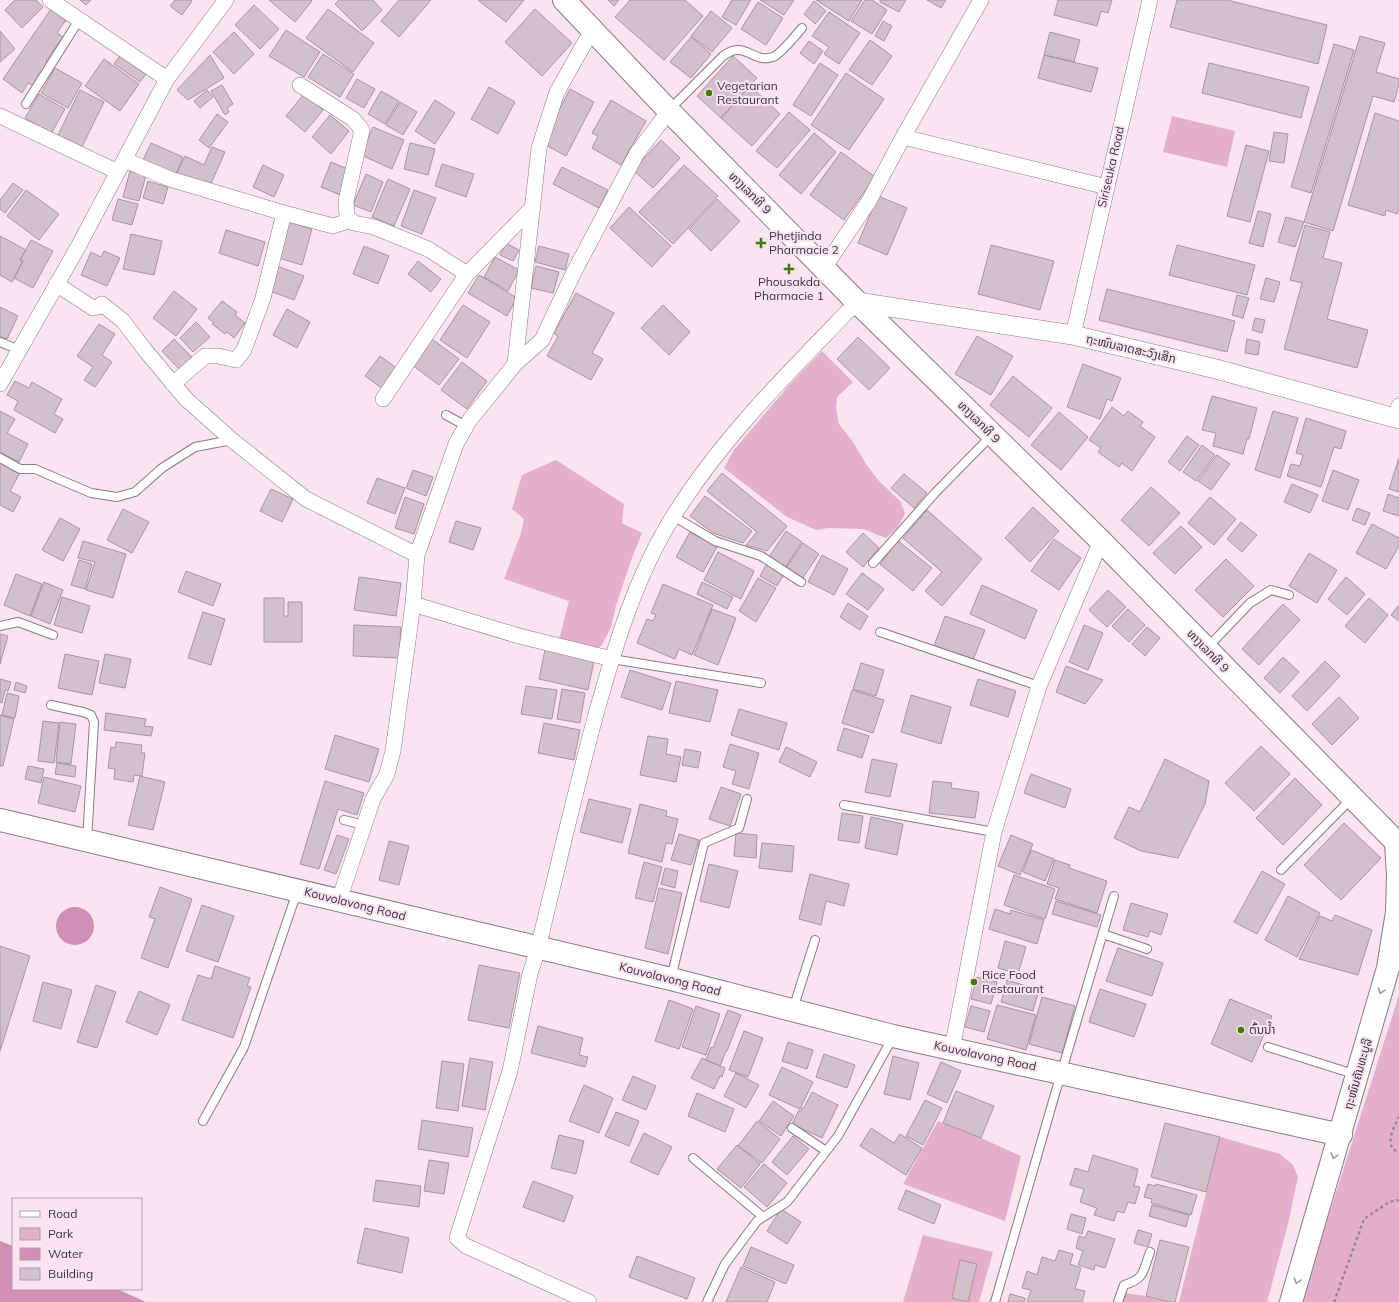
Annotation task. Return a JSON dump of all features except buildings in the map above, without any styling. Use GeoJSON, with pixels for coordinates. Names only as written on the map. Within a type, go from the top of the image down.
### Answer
{"type":"FeatureCollection","features":[{"type":"Feature","properties":{"kind":"main road","name":"ທາງເລກທີ 9"},"geometry":{"type":"LineString","coordinates":[[564,0],[669,111],[857,302],[1101,541],[1352,798],[1398,842]]}},
{"type":"Feature","properties":{"kind":"main road","name":"Kouvolavong Road"},"geometry":{"type":"LineString","coordinates":[[0,820],[671,979],[893,1036],[1340,1135]]}},
{"type":"Feature","properties":{"kind":"main road","name":"ຖະໜົນຄັນທະບູລີ"},"geometry":{"type":"LineString","coordinates":[[1291,1302],[1388,968],[1397,912],[1398,842]]}},
{"type":"Feature","properties":{"kind":"main road"},"geometry":{"type":"LineString","coordinates":[[1388,968],[1399,947]]}},
{"type":"Feature","properties":{"kind":"street"},"geometry":{"type":"LineString","coordinates":[[50,0],[167,79]]}},
{"type":"Feature","properties":{"kind":"street"},"geometry":{"type":"LineString","coordinates":[[0,384],[78,247],[167,79],[226,0]]}},
{"type":"Feature","properties":{"kind":"street"},"geometry":{"type":"LineString","coordinates":[[824,268],[869,201],[903,137],[981,0]]}},
{"type":"Feature","properties":{"kind":"street","name":"Siriseuka Road"},"geometry":{"type":"LineString","coordinates":[[1073,335],[1150,0]]}},
{"type":"Feature","properties":{"kind":"street"},"geometry":{"type":"LineString","coordinates":[[515,364],[539,148],[556,92],[592,30]]}},
{"type":"Feature","properties":{"kind":"street"},"geometry":{"type":"LineString","coordinates":[[300,85],[353,120],[362,130],[346,201],[347,217],[354,223],[374,227],[428,249],[467,274]]}},
{"type":"Feature","properties":{"kind":"street"},"geometry":{"type":"LineString","coordinates":[[339,900],[373,799],[387,774],[393,751],[413,604],[417,555],[456,444],[466,426],[515,364],[542,340],[573,274],[637,153],[669,111]]}},
{"type":"Feature","properties":{"kind":"street"},"geometry":{"type":"LineString","coordinates":[[0,116],[121,166],[333,226],[351,220]]}},
{"type":"Feature","properties":{"kind":"street"},"geometry":{"type":"LineString","coordinates":[[903,137],[1107,187]]}},
{"type":"Feature","properties":{"kind":"street"},"geometry":{"type":"LineString","coordinates":[[383,399],[467,274],[533,207]]}},
{"type":"Feature","properties":{"kind":"street"},"geometry":{"type":"LineString","coordinates":[[173,384],[205,356],[218,356],[236,360],[244,350],[263,298],[284,213]]}},
{"type":"Feature","properties":{"kind":"street"},"geometry":{"type":"LineString","coordinates":[[56,284],[93,308],[102,304],[123,321],[186,399],[232,440],[306,499],[417,555]]}},
{"type":"Feature","properties":{"kind":"street"},"geometry":{"type":"LineString","coordinates":[[588,1302],[466,1246],[457,1238],[510,1071],[530,974],[538,948],[583,763],[612,659],[628,610],[652,554],[673,516],[699,478],[729,439],[771,389],[857,302]]}},
{"type":"Feature","properties":{"kind":"street","name":"ຖະໜົນລາດສະວົງເສິກ"},"geometry":{"type":"LineString","coordinates":[[857,302],[1073,335],[1398,414]]}},
{"type":"Feature","properties":{"kind":"street"},"geometry":{"type":"LineString","coordinates":[[952,1049],[994,832],[1039,686],[1101,541]]}},
{"type":"Feature","properties":{"kind":"street"},"geometry":{"type":"LineString","coordinates":[[413,604],[519,636],[612,659]]}},
{"type":"Feature","properties":{"kind":"lane"},"geometry":{"type":"LineString","coordinates":[[26,104],[79,20]]}},
{"type":"Feature","properties":{"kind":"lane"},"geometry":{"type":"LineString","coordinates":[[669,111],[723,56],[730,51],[737,49],[761,59],[774,57],[802,28]]}},
{"type":"Feature","properties":{"kind":"lane"},"geometry":{"type":"LineString","coordinates":[[0,342],[19,350]]}},
{"type":"Feature","properties":{"kind":"lane"},"geometry":{"type":"LineString","coordinates":[[446,415],[466,426]]}},
{"type":"Feature","properties":{"kind":"lane"},"geometry":{"type":"LineString","coordinates":[[873,563],[935,493],[992,435]]}},
{"type":"Feature","properties":{"kind":"lane"},"geometry":{"type":"LineString","coordinates":[[0,458],[20,469],[35,469],[91,493],[117,497],[135,492],[162,468],[195,448],[232,440]]}},
{"type":"Feature","properties":{"kind":"lane"},"geometry":{"type":"LineString","coordinates":[[673,516],[715,541],[761,556],[801,582]]}},
{"type":"Feature","properties":{"kind":"lane"},"geometry":{"type":"LineString","coordinates":[[1206,648],[1250,603],[1270,590],[1289,595]]}},
{"type":"Feature","properties":{"kind":"lane"},"geometry":{"type":"LineString","coordinates":[[0,626],[18,622],[53,635]]}},
{"type":"Feature","properties":{"kind":"lane"},"geometry":{"type":"LineString","coordinates":[[880,632],[1039,686]]}},
{"type":"Feature","properties":{"kind":"lane"},"geometry":{"type":"LineString","coordinates":[[612,659],[761,683]]}},
{"type":"Feature","properties":{"kind":"lane"},"geometry":{"type":"LineString","coordinates":[[51,705],[91,715],[94,722],[87,840]]}},
{"type":"Feature","properties":{"kind":"lane"},"geometry":{"type":"LineString","coordinates":[[1281,870],[1352,798]]}},
{"type":"Feature","properties":{"kind":"lane"},"geometry":{"type":"LineString","coordinates":[[671,979],[704,843],[738,828],[747,799]]}},
{"type":"Feature","properties":{"kind":"lane"},"geometry":{"type":"LineString","coordinates":[[844,805],[994,832]]}},
{"type":"Feature","properties":{"kind":"lane"},"geometry":{"type":"LineString","coordinates":[[344,820],[364,826]]}},
{"type":"Feature","properties":{"kind":"lane"},"geometry":{"type":"LineString","coordinates":[[203,1122],[244,1047],[298,890]]}},
{"type":"Feature","properties":{"kind":"lane"},"geometry":{"type":"LineString","coordinates":[[995,1302],[1114,896]]}},
{"type":"Feature","properties":{"kind":"lane"},"geometry":{"type":"LineString","coordinates":[[1103,934],[1147,949]]}},
{"type":"Feature","properties":{"kind":"lane"},"geometry":{"type":"LineString","coordinates":[[793,1010],[815,940]]}},
{"type":"Feature","properties":{"kind":"lane"},"geometry":{"type":"LineString","coordinates":[[707,1302],[725,1264],[757,1220],[787,1202],[838,1136],[893,1036]]}},
{"type":"Feature","properties":{"kind":"lane"},"geometry":{"type":"LineString","coordinates":[[1268,1047],[1358,1075]]}},
{"type":"Feature","properties":{"kind":"lane"},"geometry":{"type":"LineString","coordinates":[[792,1128],[826,1151]]}},
{"type":"Feature","properties":{"kind":"lane"},"geometry":{"type":"LineString","coordinates":[[693,1158],[763,1217]]}},
{"type":"Feature","properties":{"kind":"lane"},"geometry":{"type":"LineString","coordinates":[[1118,1302],[1124,1285],[1134,1282],[1140,1278],[1150,1252]]}},
{"type":"Feature","properties":{"kind":"path"},"geometry":{"type":"LineString","coordinates":[[1399,1116],[1390,1139],[1391,1147],[1396,1152],[1399,1152]]}},
{"type":"Feature","properties":{"kind":"path"},"geometry":{"type":"LineString","coordinates":[[1334,1302],[1364,1219],[1389,1202],[1399,1200]]}},
{"type":"Feature","properties":{"kind":"green space"},"geometry":{"type":"Polygon","coordinates":[[[1172,116],[1235,131],[1227,167],[1163,152],[1172,116]]]}},
{"type":"Feature","properties":{"kind":"green space"},"geometry":{"type":"Polygon","coordinates":[[[822,351],[853,382],[837,397],[836,408],[839,424],[879,481],[901,502],[905,514],[897,528],[886,538],[863,529],[828,528],[816,530],[787,517],[724,468],[734,450],[791,383],[822,351]]]}},
{"type":"Feature","properties":{"kind":"green space"},"geometry":{"type":"Polygon","coordinates":[[[556,460],[624,504],[622,523],[642,533],[616,605],[611,627],[602,645],[595,650],[559,640],[569,601],[504,579],[521,533],[524,519],[512,509],[522,475],[556,460]]]}},
{"type":"Feature","properties":{"kind":"green space"},"geometry":{"type":"Polygon","coordinates":[[[1399,995],[1399,1302],[1302,1302],[1304,1293],[1399,995]]]}},
{"type":"Feature","properties":{"kind":"green space"},"geometry":{"type":"Polygon","coordinates":[[[938,1121],[1021,1156],[1005,1221],[903,1184],[938,1121]]]}},
{"type":"Feature","properties":{"kind":"green space"},"geometry":{"type":"Polygon","coordinates":[[[1220,1137],[1280,1154],[1293,1165],[1298,1177],[1288,1224],[1267,1302],[1179,1302],[1220,1137]]]}},
{"type":"Feature","properties":{"kind":"green space"},"geometry":{"type":"Polygon","coordinates":[[[923,1235],[993,1252],[979,1302],[968,1302],[903,1302],[923,1235]],[[960,1260],[952,1298],[968,1302],[960,1260]]]}},
{"type":"Feature","properties":{"kind":"green space"},"geometry":{"type":"Polygon","coordinates":[[[1125,1293],[1146,1296],[1170,1302],[1123,1302],[1125,1293]]]}},
{"type":"Feature","properties":{"kind":"water"},"geometry":{"type":"Polygon","coordinates":[[[75,907],[85,910],[91,916],[94,926],[91,936],[85,942],[75,945],[65,942],[59,936],[56,926],[59,916],[65,910],[75,907]]]}},
{"type":"Feature","properties":{"kind":"water"},"geometry":{"type":"Polygon","coordinates":[[[0,1241],[12,1246],[12,1290],[119,1290],[146,1302],[0,1302],[0,1241]]]}},
{"type":"Feature","properties":{"kind":"place","name":"Vegetarian Restaurant"},"geometry":{"type":"Point","coordinates":[709,93]}},
{"type":"Feature","properties":{"kind":"place","name":"Phetjinda Pharmacie 2"},"geometry":{"type":"Point","coordinates":[761,243]}},
{"type":"Feature","properties":{"kind":"place","name":"Phousakda Pharmacie 1"},"geometry":{"type":"Point","coordinates":[789,269]}},
{"type":"Feature","properties":{"kind":"place","name":"Rice Food Restaurant"},"geometry":{"type":"Point","coordinates":[974,982]}},
{"type":"Feature","properties":{"kind":"place","name":"ຕົ້ນນໍ້າ"},"geometry":{"type":"Point","coordinates":[1241,1030]}}]}
